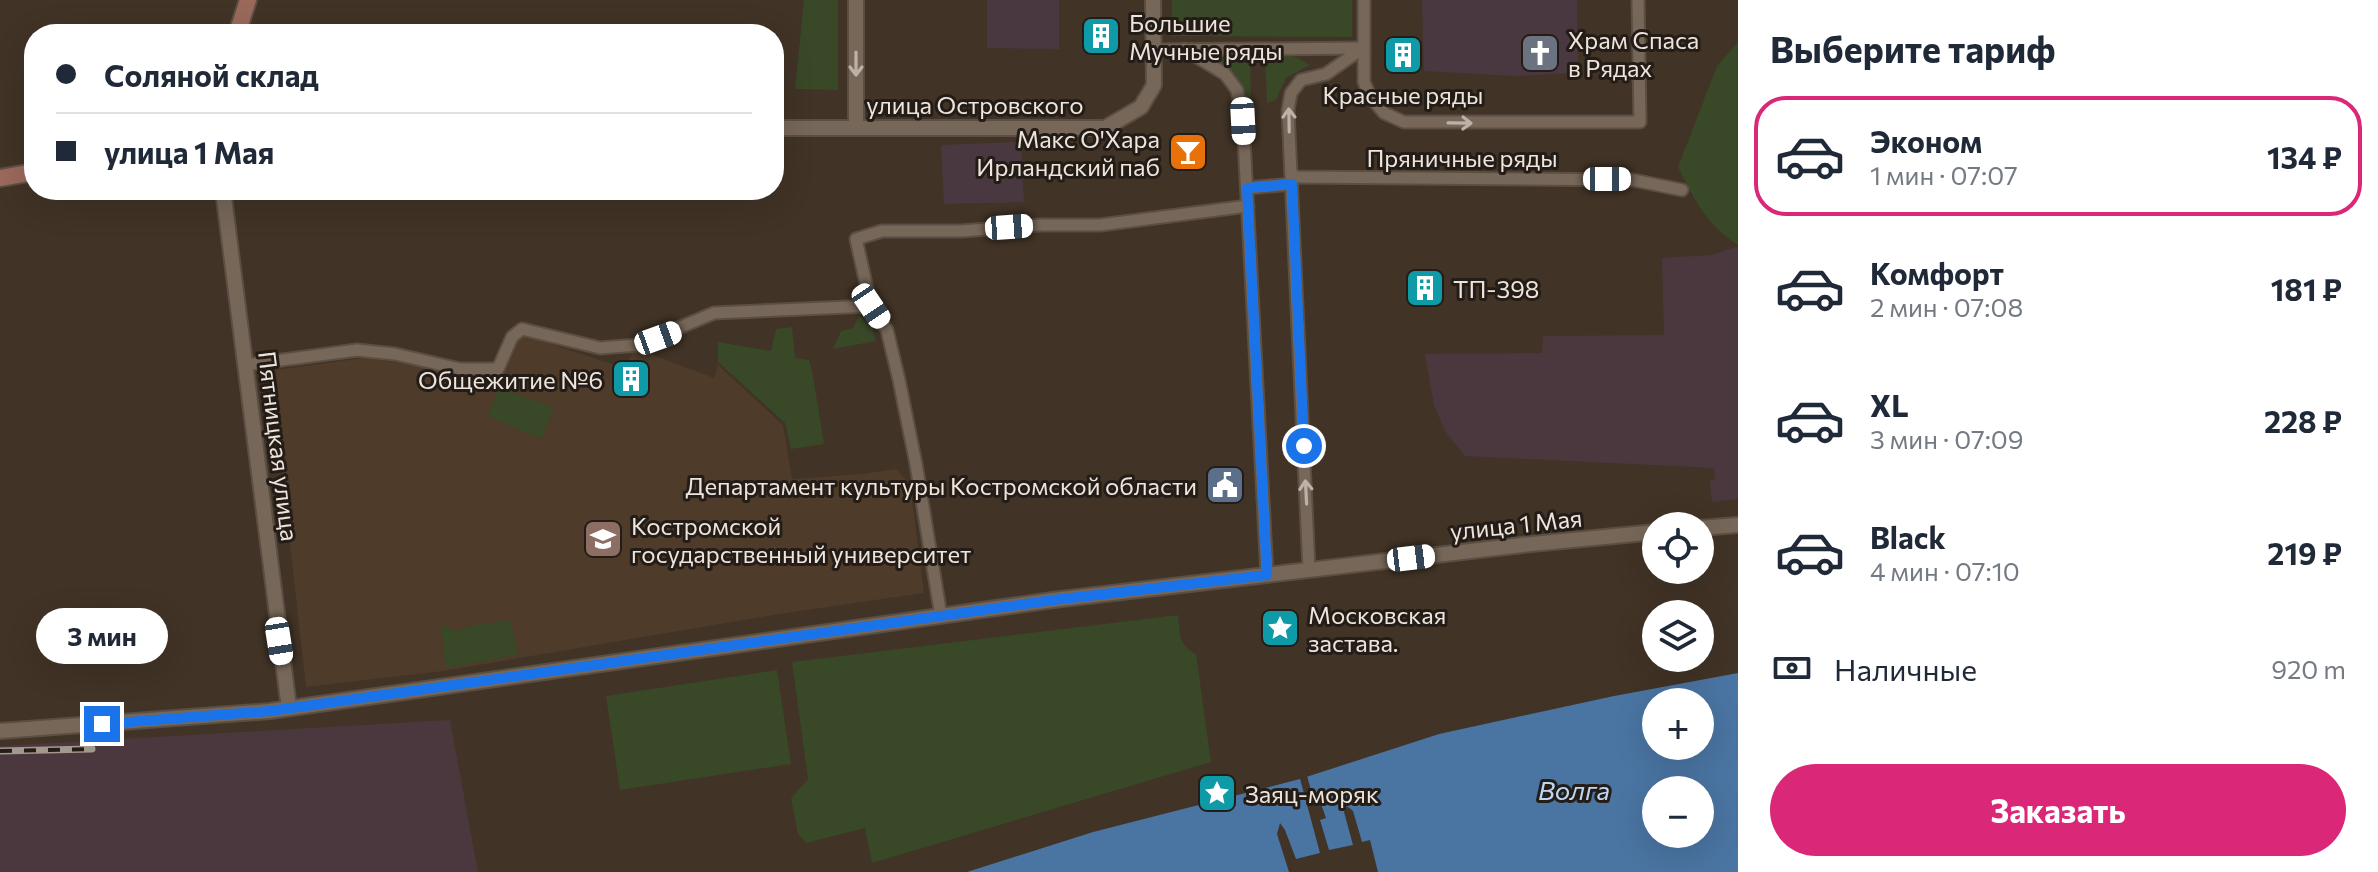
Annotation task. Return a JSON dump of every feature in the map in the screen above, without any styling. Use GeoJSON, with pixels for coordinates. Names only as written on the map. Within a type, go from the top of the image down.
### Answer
{"type":"FeatureCollection","features":[{"type":"Feature","properties":{"kind":"main road"},"geometry":{"type":"LineString","coordinates":[[240,24],[248,0]]}},
{"type":"Feature","properties":{"kind":"main road"},"geometry":{"type":"LineString","coordinates":[[0,178],[24,174]]}},
{"type":"Feature","properties":{"kind":"street"},"geometry":{"type":"LineString","coordinates":[[856,0],[856,128]]}},
{"type":"Feature","properties":{"kind":"street","name":"улица Островского"},"geometry":{"type":"LineString","coordinates":[[784,128],[1105,128],[1141,107],[1154,85],[1153,0]]}},
{"type":"Feature","properties":{"kind":"street"},"geometry":{"type":"LineString","coordinates":[[1364,0],[1364,82],[1370,96],[1384,113],[1404,122],[1640,122],[1638,0]]}},
{"type":"Feature","properties":{"kind":"street"},"geometry":{"type":"LineString","coordinates":[[1154,50],[1363,48]]}},
{"type":"Feature","properties":{"kind":"street"},"geometry":{"type":"LineString","coordinates":[[1309,570],[1288,110],[1291,93],[1301,80],[1326,74],[1363,48]]}},
{"type":"Feature","properties":{"kind":"street"},"geometry":{"type":"LineString","coordinates":[[1184,49],[1225,74],[1237,90],[1243,121],[1267,575]]}},
{"type":"Feature","properties":{"kind":"street","name":"Пряничные ряды"},"geometry":{"type":"LineString","coordinates":[[1247,188],[1296,177],[1633,180],[1682,190]]}},
{"type":"Feature","properties":{"kind":"street","name":"Пятницкая улица"},"geometry":{"type":"LineString","coordinates":[[224,200],[289,708]]}},
{"type":"Feature","properties":{"kind":"street"},"geometry":{"type":"LineString","coordinates":[[941,616],[899,380],[887,330],[871,306],[856,239],[882,231],[1100,225],[1248,206]]}},
{"type":"Feature","properties":{"kind":"street"},"geometry":{"type":"LineString","coordinates":[[245,365],[357,350],[395,354],[460,369],[498,369],[512,337],[522,329],[585,345],[613,347],[638,345],[714,313],[871,306]]}},
{"type":"Feature","properties":{"kind":"street"},"geometry":{"type":"LineString","coordinates":[[1714,527],[1738,525]]}},
{"type":"Feature","properties":{"kind":"street","name":"улица 1 Мая"},"geometry":{"type":"LineString","coordinates":[[0,731],[289,708],[941,616],[1309,570],[1642,534]]}},
{"type":"Feature","properties":{"kind":"shaded area"},"geometry":{"type":"Polygon","coordinates":[[[987,0],[1059,0],[1059,49],[987,48],[987,0]]]}},
{"type":"Feature","properties":{"kind":"shaded area"},"geometry":{"type":"Polygon","coordinates":[[[1422,0],[1577,0],[1578,73],[1516,76],[1424,71],[1422,0]]]}},
{"type":"Feature","properties":{"kind":"shaded area"},"geometry":{"type":"Polygon","coordinates":[[[1021,142],[1024,202],[944,204],[941,145],[1021,142]]]}},
{"type":"Feature","properties":{"kind":"shaded area"},"geometry":{"type":"Polygon","coordinates":[[[1738,246],[1738,499],[1712,502],[1710,480],[1715,479],[1714,468],[1465,456],[1445,431],[1434,405],[1425,354],[1542,353],[1543,336],[1664,335],[1662,258],[1712,255],[1738,246]]]}},
{"type":"Feature","properties":{"kind":"shaded area","name":"Костромской государственный университет"},"geometry":{"type":"Polygon","coordinates":[[[521,334],[624,368],[635,348],[714,378],[718,365],[783,425],[792,479],[896,469],[910,484],[924,593],[779,614],[443,671],[306,687],[276,420],[280,407],[275,370],[364,358],[503,377],[521,334]]]}},
{"type":"Feature","properties":{"kind":"shaded area"},"geometry":{"type":"Polygon","coordinates":[[[450,720],[478,872],[0,872],[0,746],[450,720]]]}},
{"type":"Feature","properties":{"kind":"green space"},"geometry":{"type":"Polygon","coordinates":[[[804,0],[838,0],[838,90],[795,89],[804,0]]]}},
{"type":"Feature","properties":{"kind":"green space"},"geometry":{"type":"Polygon","coordinates":[[[1172,0],[1352,0],[1352,37],[1172,36],[1172,0]]]}},
{"type":"Feature","properties":{"kind":"green space"},"geometry":{"type":"Polygon","coordinates":[[[1738,42],[1738,245],[1702,211],[1678,167],[1717,66],[1738,42]]]}},
{"type":"Feature","properties":{"kind":"green space"},"geometry":{"type":"Polygon","coordinates":[[[1215,53],[1250,55],[1251,104],[1247,103],[1241,83],[1211,56],[1215,53]]]}},
{"type":"Feature","properties":{"kind":"green space"},"geometry":{"type":"Polygon","coordinates":[[[1265,54],[1289,56],[1310,65],[1286,78],[1276,100],[1267,103],[1265,54]]]}},
{"type":"Feature","properties":{"kind":"green space"},"geometry":{"type":"Polygon","coordinates":[[[859,315],[873,330],[876,341],[833,349],[841,331],[853,328],[859,315]]]}},
{"type":"Feature","properties":{"kind":"green space"},"geometry":{"type":"Polygon","coordinates":[[[792,327],[795,358],[809,360],[812,370],[824,444],[791,449],[785,423],[718,362],[718,342],[771,351],[776,329],[792,327]]]}},
{"type":"Feature","properties":{"kind":"green space"},"geometry":{"type":"Polygon","coordinates":[[[499,387],[554,408],[541,439],[488,416],[499,387]]]}},
{"type":"Feature","properties":{"kind":"green space"},"geometry":{"type":"Polygon","coordinates":[[[1178,615],[1183,642],[1196,654],[1211,762],[872,863],[865,828],[806,843],[798,834],[791,798],[808,779],[792,662],[1178,615]]]}},
{"type":"Feature","properties":{"kind":"green space"},"geometry":{"type":"Polygon","coordinates":[[[511,620],[517,655],[446,668],[441,624],[457,631],[511,620]]]}},
{"type":"Feature","properties":{"kind":"green space"},"geometry":{"type":"Polygon","coordinates":[[[777,670],[791,764],[620,790],[606,696],[777,670]]]}},
{"type":"Feature","properties":{"kind":"water","name":"Волга"},"geometry":{"type":"Polygon","coordinates":[[[1738,673],[1738,872],[967,872],[1093,832],[1300,779],[1439,734],[1642,691],[1642,760],[1714,760],[1714,688],[1657,688],[1738,673]]]}},
{"type":"Feature","properties":{"kind":"pier"},"geometry":{"type":"Polygon","coordinates":[[[1306,772],[1315,805],[1321,804],[1326,818],[1320,820],[1329,850],[1353,845],[1344,812],[1347,806],[1353,811],[1362,842],[1370,840],[1378,872],[1289,872],[1277,834],[1280,823],[1296,859],[1320,853],[1299,775],[1306,772]]]}},
{"type":"Feature","properties":{"kind":"railway"},"geometry":{"type":"LineString","coordinates":[[0,751],[92,749]]}},
{"type":"Feature","properties":{"kind":"place","name":"Большие Мучные ряды"},"geometry":{"type":"Point","coordinates":[1101,36]}},
{"type":"Feature","properties":{"kind":"place","name":"Храм Спаса в Рядах"},"geometry":{"type":"Point","coordinates":[1540,53]}},
{"type":"Feature","properties":{"kind":"place","name":"Красные ряды"},"geometry":{"type":"Point","coordinates":[1403,55]}},
{"type":"Feature","properties":{"kind":"place","name":"Макс О'Хара Ирландский паб"},"geometry":{"type":"Point","coordinates":[1188,152]}},
{"type":"Feature","properties":{"kind":"place","name":"ТП-398"},"geometry":{"type":"Point","coordinates":[1425,288]}},
{"type":"Feature","properties":{"kind":"place","name":"Общежитие №6"},"geometry":{"type":"Point","coordinates":[631,379]}},
{"type":"Feature","properties":{"kind":"place","name":"Департамент культуры Костромской области"},"geometry":{"type":"Point","coordinates":[1225,485]}},
{"type":"Feature","properties":{"kind":"place","name":"Костромской государственный университет"},"geometry":{"type":"Point","coordinates":[603,539]}},
{"type":"Feature","properties":{"kind":"place","name":"Московская застава."},"geometry":{"type":"Point","coordinates":[1280,628]}},
{"type":"Feature","properties":{"kind":"place","name":"Заяц-моряк"},"geometry":{"type":"Point","coordinates":[1217,793]}},
{"type":"Feature","properties":{"kind":"route"},"geometry":{"type":"LineString","coordinates":[[102,724],[270,711],[1053,600],[1267,575],[1247,188],[1292,184],[1304,446]]}}]}
